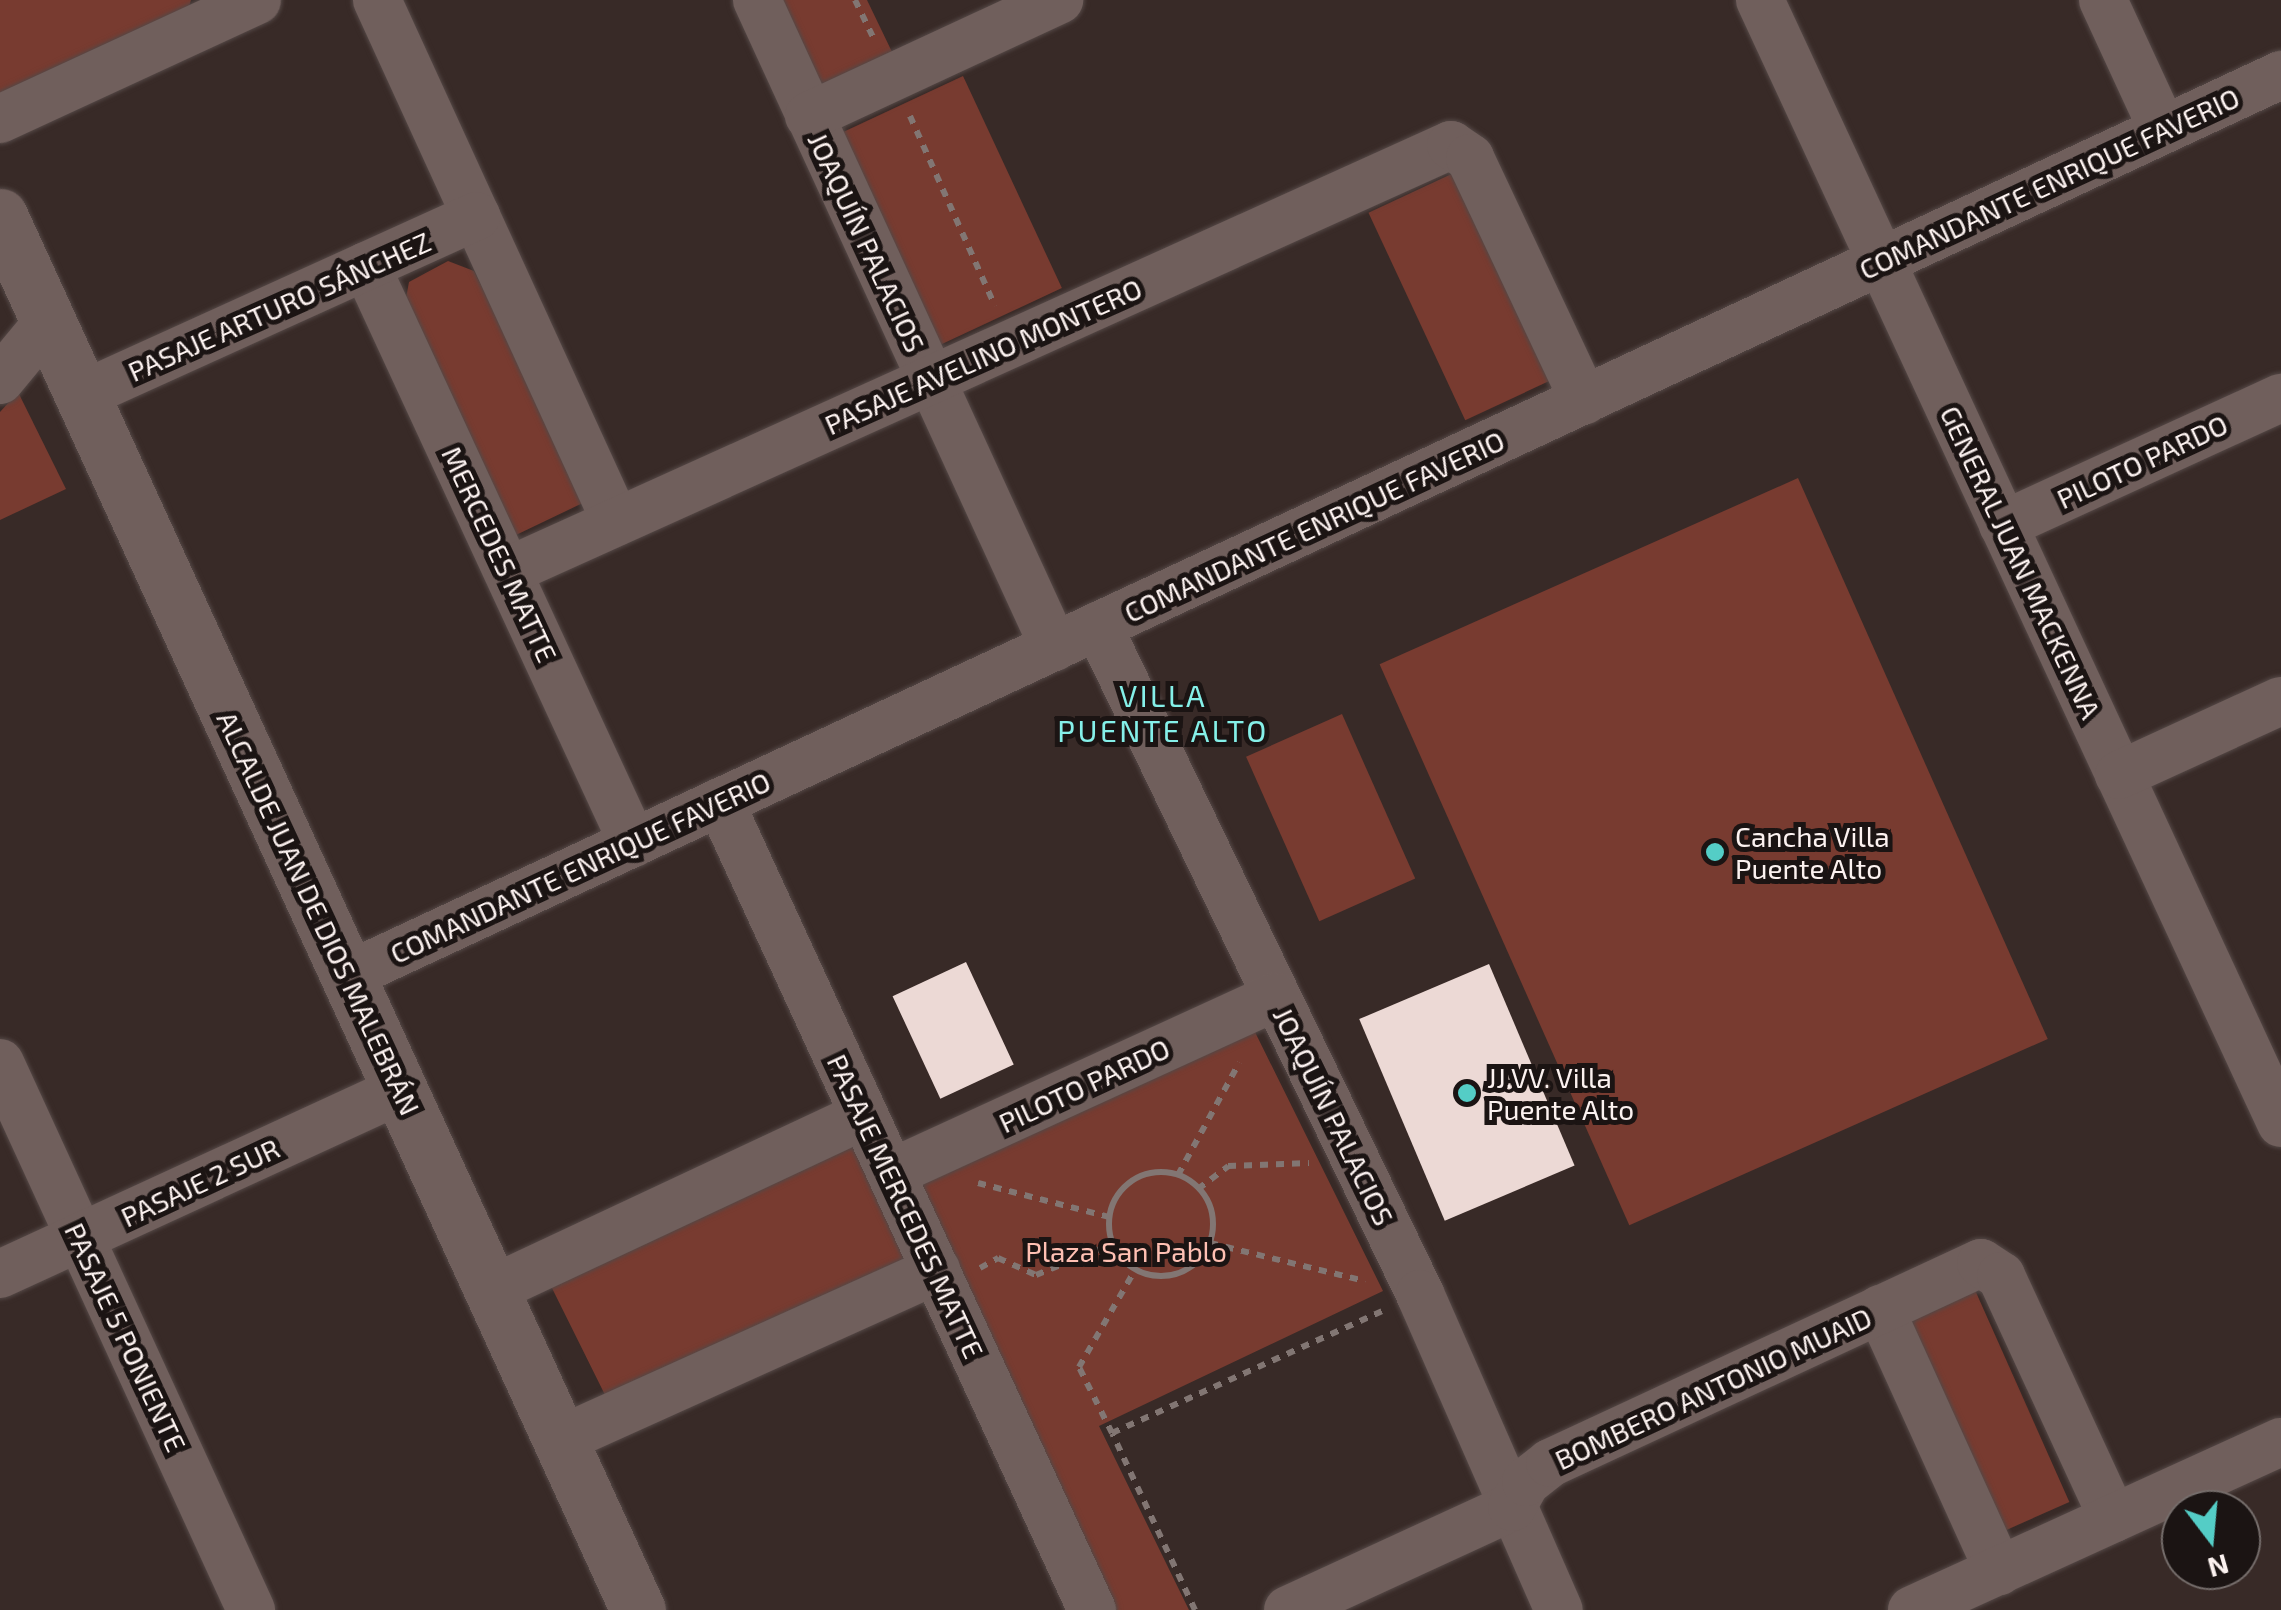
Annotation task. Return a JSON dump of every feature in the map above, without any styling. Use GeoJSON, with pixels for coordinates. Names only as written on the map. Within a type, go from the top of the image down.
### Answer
{"type":"FeatureCollection","features":[{"type":"Feature","properties":{"kind":"street"},"geometry":{"type":"LineString","coordinates":[[377,0],[616,522]]}},
{"type":"Feature","properties":{"kind":"street","name":"JOAQUÍN PALACIOS"},"geometry":{"type":"LineString","coordinates":[[757,0],[1054,647]]}},
{"type":"Feature","properties":{"kind":"street"},"geometry":{"type":"LineString","coordinates":[[809,116],[1060,0]]}},
{"type":"Feature","properties":{"kind":"street","name":"GENERAL JUAN MACKENNA"},"geometry":{"type":"LineString","coordinates":[[1760,0],[2120,775],[2264,1041],[2281,1124]]}},
{"type":"Feature","properties":{"kind":"street"},"geometry":{"type":"LineString","coordinates":[[2103,0],[2163,130]]}},
{"type":"Feature","properties":{"kind":"street"},"geometry":{"type":"LineString","coordinates":[[0,119],[239,4]]}},
{"type":"Feature","properties":{"kind":"street","name":"COMANDANTE ENRIQUE FAVERIO"},"geometry":{"type":"LineString","coordinates":[[348,976],[2281,75]]}},
{"type":"Feature","properties":{"kind":"street","name":"PASAJE AVELINO MONTERO"},"geometry":{"type":"LineString","coordinates":[[508,571],[1444,148],[1459,147],[1584,400]]}},
{"type":"Feature","properties":{"kind":"street","name":"ALCALDE JUAN DE DIOS MALEBRÁN"},"geometry":{"type":"LineString","coordinates":[[0,216],[638,1610]]}},
{"type":"Feature","properties":{"kind":"street","name":"PASAJE ARTURO SÁNCHEZ"},"geometry":{"type":"LineString","coordinates":[[82,395],[476,216]]}},
{"type":"Feature","properties":{"kind":"street","name":"MERCEDES MATTE"},"geometry":{"type":"LineString","coordinates":[[366,266],[634,843]]}},
{"type":"Feature","properties":{"kind":"street"},"geometry":{"type":"LineString","coordinates":[[0,380],[48,322]]}},
{"type":"Feature","properties":{"kind":"street","name":"PILOTO PARDO"},"geometry":{"type":"LineString","coordinates":[[2004,525],[2281,398]]}},
{"type":"Feature","properties":{"kind":"street","name":"JOAQUÍN PALACIOS"},"geometry":{"type":"LineString","coordinates":[[1098,626],[1420,1294],[1559,1610]]}},
{"type":"Feature","properties":{"kind":"street"},"geometry":{"type":"LineString","coordinates":[[2120,775],[2281,701]]}},
{"type":"Feature","properties":{"kind":"street","name":"PASAJE MERCEDES MATTE"},"geometry":{"type":"LineString","coordinates":[[720,802],[864,1116],[900,1169],[940,1279],[1092,1610]]}},
{"type":"Feature","properties":{"kind":"street","name":"PILOTO PARDO"},"geometry":{"type":"LineString","coordinates":[[900,1169],[1276,996]]}},
{"type":"Feature","properties":{"kind":"street","name":"PASAJE 5 PONIENTE"},"geometry":{"type":"LineString","coordinates":[[0,1063],[251,1610]]}},
{"type":"Feature","properties":{"kind":"street","name":"PASAJE 2 SUR"},"geometry":{"type":"LineString","coordinates":[[0,1274],[400,1090]]}},
{"type":"Feature","properties":{"kind":"street"},"geometry":{"type":"LineString","coordinates":[[491,1290],[864,1116]]}},
{"type":"Feature","properties":{"kind":"street","name":"BOMBERO ANTONIO MUAID"},"geometry":{"type":"LineString","coordinates":[[1288,1610],[1512,1506],[1526,1482],[1550,1463],[1972,1266],[1990,1264],[2114,1518]]}},
{"type":"Feature","properties":{"kind":"street"},"geometry":{"type":"LineString","coordinates":[[560,1440],[940,1279]]}},
{"type":"Feature","properties":{"kind":"street"},"geometry":{"type":"LineString","coordinates":[[1880,1309],[1999,1570]]}},
{"type":"Feature","properties":{"kind":"street"},"geometry":{"type":"LineString","coordinates":[[1912,1610],[2281,1442]]}},
{"type":"Feature","properties":{"kind":"path"},"geometry":{"type":"LineString","coordinates":[[893,77],[1012,343]]}},
{"type":"Feature","properties":{"kind":"path"},"geometry":{"type":"LineString","coordinates":[[1178,1175],[1276,996]]}},
{"type":"Feature","properties":{"kind":"path"},"geometry":{"type":"LineString","coordinates":[[1198,1189],[1228,1166],[1356,1162]]}},
{"type":"Feature","properties":{"kind":"path"},"geometry":{"type":"LineString","coordinates":[[900,1169],[1109,1217]]}},
{"type":"Feature","properties":{"kind":"path"},"geometry":{"type":"LineString","coordinates":[[1178,1175],[1198,1189],[1211,1210],[1210,1243],[1201,1258],[1170,1276],[1135,1270],[1112,1244],[1109,1217],[1130,1182],[1178,1175]]}},
{"type":"Feature","properties":{"kind":"path"},"geometry":{"type":"LineString","coordinates":[[1210,1243],[1420,1294]]}},
{"type":"Feature","properties":{"kind":"path"},"geometry":{"type":"LineString","coordinates":[[940,1279],[998,1258],[1036,1275],[1112,1244]]}},
{"type":"Feature","properties":{"kind":"path"},"geometry":{"type":"LineString","coordinates":[[1135,1270],[1079,1366],[1195,1610]]}},
{"type":"Feature","properties":{"kind":"path"},"geometry":{"type":"LineString","coordinates":[[1112,1433],[1420,1294]]}},
{"type":"Feature","properties":{"kind":"green space"},"geometry":{"type":"Polygon","coordinates":[[[0,0],[191,0],[188,10],[0,96],[0,0]]]}},
{"type":"Feature","properties":{"kind":"green space"},"geometry":{"type":"Polygon","coordinates":[[[782,0],[867,0],[893,54],[819,85],[782,0]]]}},
{"type":"Feature","properties":{"kind":"green space"},"geometry":{"type":"Polygon","coordinates":[[[963,76],[1062,288],[940,345],[842,133],[963,76]]]}},
{"type":"Feature","properties":{"kind":"green space"},"geometry":{"type":"Polygon","coordinates":[[[1460,170],[1557,378],[1465,420],[1368,213],[1460,170]]]}},
{"type":"Feature","properties":{"kind":"green space"},"geometry":{"type":"Polygon","coordinates":[[[448,261],[474,271],[589,500],[516,535],[405,303],[409,282],[448,261]]]}},
{"type":"Feature","properties":{"kind":"green space"},"geometry":{"type":"Polygon","coordinates":[[[18,392],[66,489],[0,520],[0,412],[18,392]]]}},
{"type":"Feature","properties":{"kind":"green space","name":"Cancha Villa Puente Alto"},"geometry":{"type":"Polygon","coordinates":[[[1798,478],[2048,1039],[1629,1225],[1380,664],[1798,478]]]}},
{"type":"Feature","properties":{"kind":"green space"},"geometry":{"type":"Polygon","coordinates":[[[1342,714],[1415,878],[1319,921],[1246,757],[1342,714]]]}},
{"type":"Feature","properties":{"kind":"green space","name":"Plaza San Pablo"},"geometry":{"type":"Polygon","coordinates":[[[1255,1032],[1383,1291],[1099,1426],[1189,1610],[1116,1610],[941,1251],[611,1407],[544,1272],[848,1130],[880,1199],[1255,1032]]]}},
{"type":"Feature","properties":{"kind":"green space"},"geometry":{"type":"Polygon","coordinates":[[[1975,1290],[2069,1502],[2003,1532],[1908,1320],[1975,1290]]]}},
{"type":"Feature","properties":{"kind":"building"},"geometry":{"type":"Polygon","coordinates":[[[966,962],[1014,1064],[940,1099],[893,996],[966,962]]]}},
{"type":"Feature","properties":{"kind":"building","name":"JJ.VV. Villa Puente Alto"},"geometry":{"type":"Polygon","coordinates":[[[1489,964],[1575,1166],[1445,1221],[1359,1019],[1489,964]]]}},
{"type":"Feature","properties":{"kind":"place","name":"Cancha Villa Puente Alto"},"geometry":{"type":"Point","coordinates":[1715,852]}},
{"type":"Feature","properties":{"kind":"place","name":"JJ.VV. Villa Puente Alto"},"geometry":{"type":"Point","coordinates":[1467,1093]}},
{"type":"Feature","properties":{"kind":"district","name":"VILLA PUENTE ALTO"},"geometry":{"type":"Point","coordinates":[1163,712]}}]}
